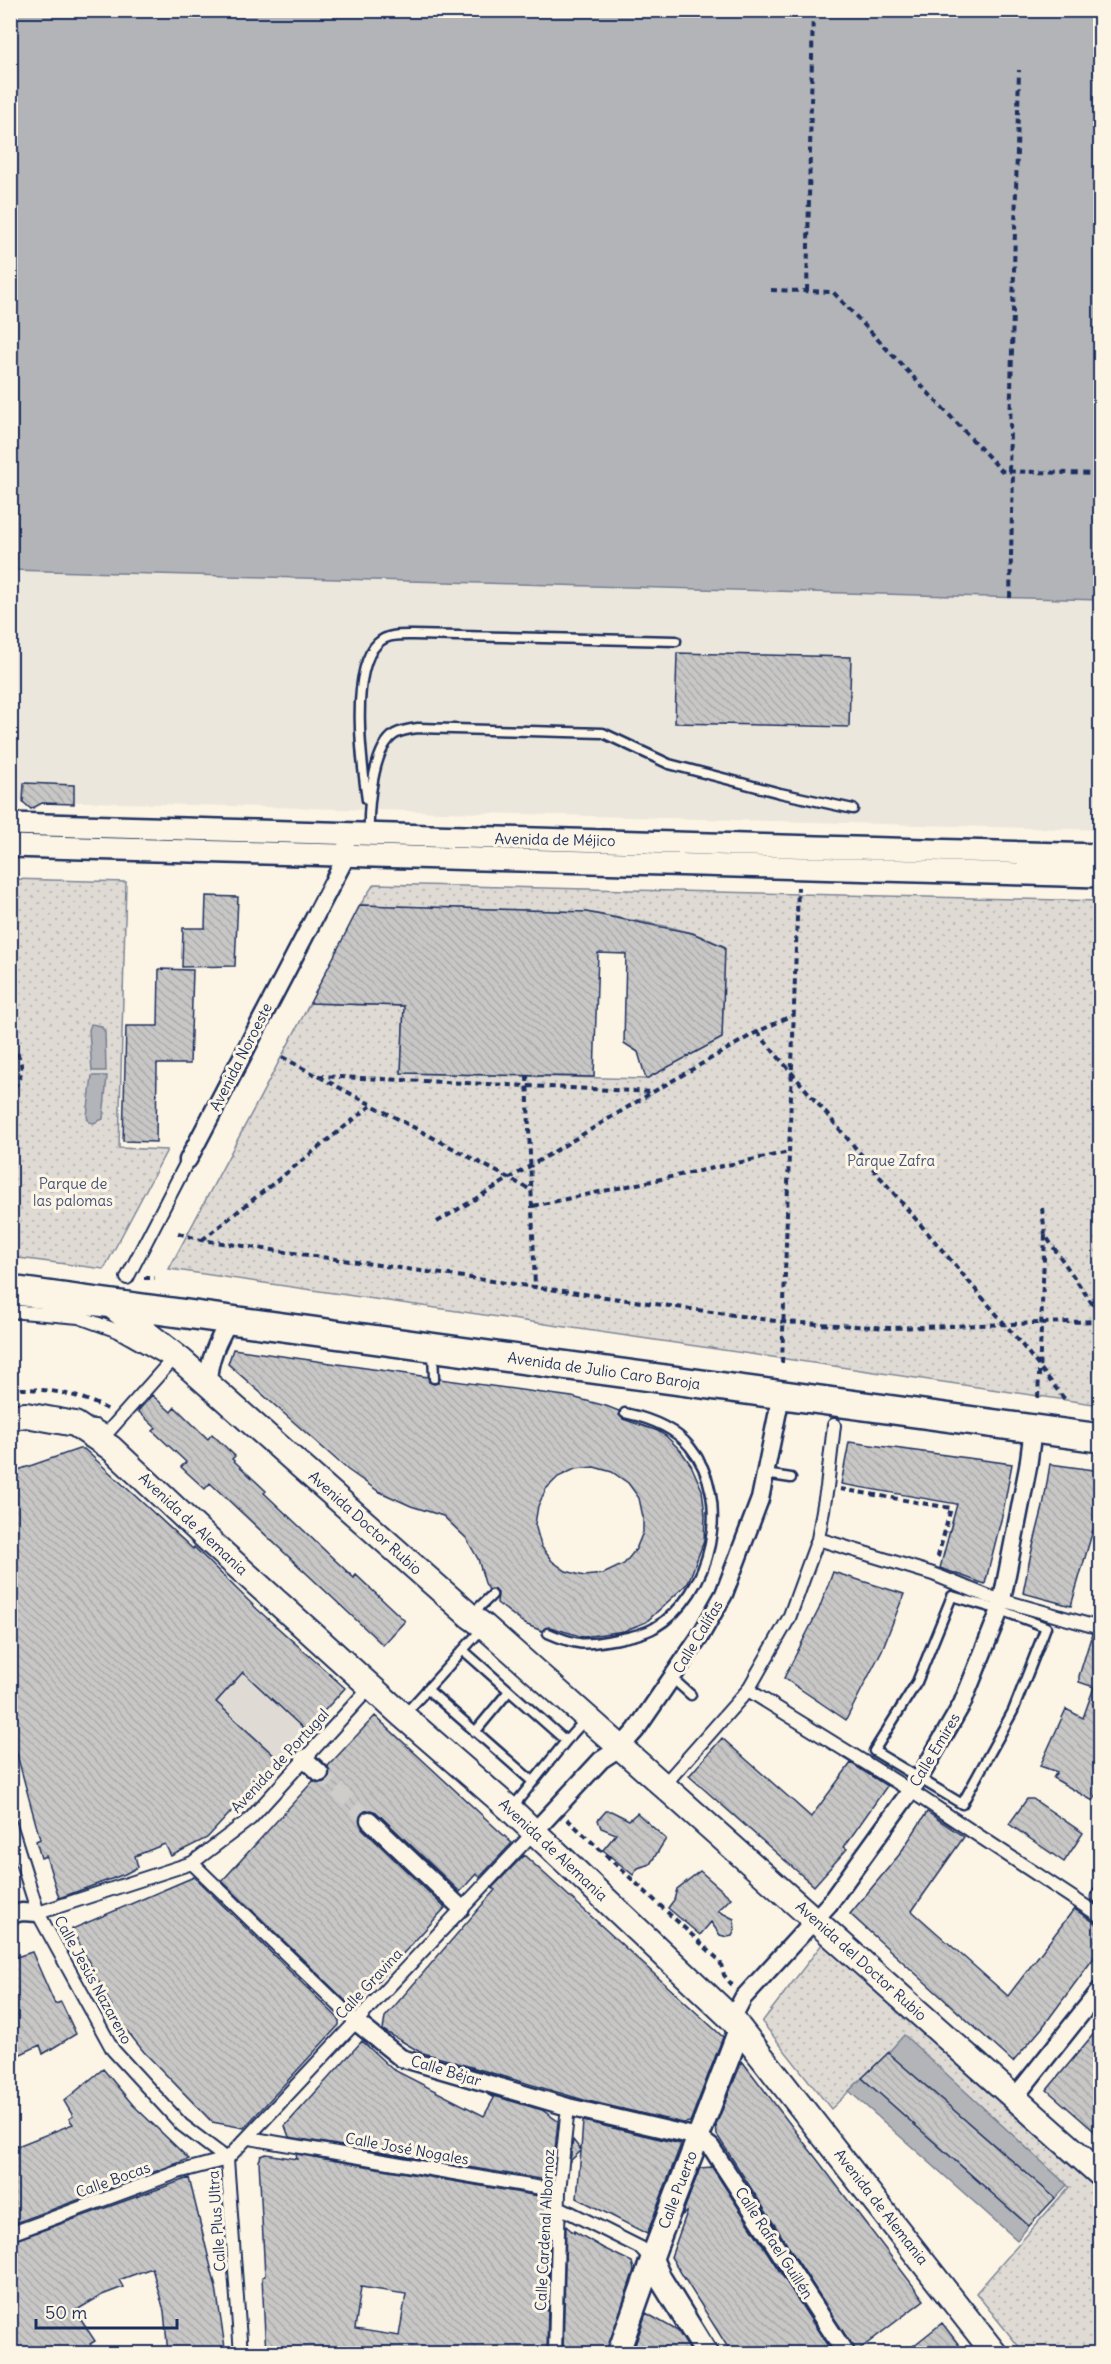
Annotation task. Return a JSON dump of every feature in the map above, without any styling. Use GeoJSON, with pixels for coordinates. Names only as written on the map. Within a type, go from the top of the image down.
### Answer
{"type":"FeatureCollection","features":[{"type":"Feature","properties":{"kind":"main road","name":"Avenida de Julio Caro Baroja"},"geometry":{"type":"LineString","coordinates":[[10,1290],[1101,1438]]}},
{"type":"Feature","properties":{"kind":"main road","name":"Avenida Doctor Rubio"},"geometry":{"type":"LineString","coordinates":[[107,1302],[208,1384],[621,1747]]}},
{"type":"Feature","properties":{"kind":"main road","name":"Avenida de Alemania"},"geometry":{"type":"LineString","coordinates":[[10,1417],[26,1415],[45,1417],[75,1424],[111,1448],[214,1545],[403,1716],[510,1809],[736,2024],[995,2354]]}},
{"type":"Feature","properties":{"kind":"main road","name":"Avenida del Doctor Rubio"},"geometry":{"type":"LineString","coordinates":[[621,1747],[1101,2174]]}},
{"type":"Feature","properties":{"kind":"street","name":"Avenida de Méjico"},"geometry":{"type":"LineString","coordinates":[[10,824],[1101,855]]}},
{"type":"Feature","properties":{"kind":"street","name":"Avenida Noroeste"},"geometry":{"type":"LineString","coordinates":[[127,1278],[346,857],[346,835]]}},
{"type":"Feature","properties":{"kind":"street","name":"Avenida de Méjico"},"geometry":{"type":"LineString","coordinates":[[10,846],[1101,876]]}},
{"type":"Feature","properties":{"kind":"street"},"geometry":{"type":"LineString","coordinates":[[10,1311],[79,1317],[118,1331],[171,1361],[107,1433],[77,1415],[47,1407],[10,1409]]}},
{"type":"Feature","properties":{"kind":"street"},"geometry":{"type":"LineString","coordinates":[[208,1384],[208,1370],[213,1355],[219,1338],[230,1319]]}},
{"type":"Feature","properties":{"kind":"street","name":"Calle Califas"},"geometry":{"type":"LineString","coordinates":[[534,1832],[601,1760],[621,1747],[636,1730],[672,1678],[724,1594],[760,1499],[781,1396]]}},
{"type":"Feature","properties":{"kind":"street"},"geometry":{"type":"LineString","coordinates":[[664,1785],[748,1690],[789,1618],[818,1539],[834,1425]]}},
{"type":"Feature","properties":{"kind":"street","name":"Calle Emires"},"geometry":{"type":"LineString","coordinates":[[736,2024],[743,1998],[829,1904],[915,1785],[962,1704],[1001,1605],[1034,1429]]}},
{"type":"Feature","properties":{"kind":"street"},"geometry":{"type":"LineString","coordinates":[[818,1539],[933,1575],[1001,1605],[1101,1628]]}},
{"type":"Feature","properties":{"kind":"street","name":"Avenida de Portugal"},"geometry":{"type":"LineString","coordinates":[[39,1913],[192,1863],[250,1819],[370,1686]]}},
{"type":"Feature","properties":{"kind":"street"},"geometry":{"type":"LineString","coordinates":[[748,1690],[915,1785],[1101,1916]]}},
{"type":"Feature","properties":{"kind":"street"},"geometry":{"type":"LineString","coordinates":[[304,1758],[320,1773]]}},
{"type":"Feature","properties":{"kind":"street"},"geometry":{"type":"LineString","coordinates":[[369,1820],[461,1908]]}},
{"type":"Feature","properties":{"kind":"street","name":"Calle Jesús Nazareno"},"geometry":{"type":"LineString","coordinates":[[10,1824],[39,1913],[113,2050],[182,2125],[227,2159]]}},
{"type":"Feature","properties":{"kind":"street","name":"Calle Gravina"},"geometry":{"type":"LineString","coordinates":[[227,2159],[249,2138],[355,2020],[534,1832]]}},
{"type":"Feature","properties":{"kind":"street","name":"Calle Béjar"},"geometry":{"type":"LineString","coordinates":[[192,1863],[355,2020],[402,2058],[568,2108],[698,2137]]}},
{"type":"Feature","properties":{"kind":"street"},"geometry":{"type":"LineString","coordinates":[[10,1915],[22,1912],[39,1913]]}},
{"type":"Feature","properties":{"kind":"street"},"geometry":{"type":"LineString","coordinates":[[1015,2097],[1101,1990]]}},
{"type":"Feature","properties":{"kind":"street","name":"Calle Puerto"},"geometry":{"type":"LineString","coordinates":[[618,2354],[698,2137],[736,2024]]}},
{"type":"Feature","properties":{"kind":"street","name":"Calle Cardenal Albornoz"},"geometry":{"type":"LineString","coordinates":[[555,2354],[559,2191],[568,2108]]}},
{"type":"Feature","properties":{"kind":"street","name":"Calle Rafael Guillén"},"geometry":{"type":"LineString","coordinates":[[698,2137],[711,2147],[846,2354]]}},
{"type":"Feature","properties":{"kind":"street","name":"Calle José Nogales"},"geometry":{"type":"LineString","coordinates":[[249,2138],[559,2191]]}},
{"type":"Feature","properties":{"kind":"street","name":"Calle Bocas"},"geometry":{"type":"LineString","coordinates":[[10,2234],[178,2172],[227,2159]]}},
{"type":"Feature","properties":{"kind":"street","name":"Calle Plus Ultra"},"geometry":{"type":"LineString","coordinates":[[227,2159],[242,2354]]}},
{"type":"Feature","properties":{"kind":"street"},"geometry":{"type":"LineString","coordinates":[[559,2207],[641,2248],[652,2260],[660,2278],[707,2354]]}},
{"type":"Feature","properties":{"kind":"lane"},"geometry":{"type":"LineString","coordinates":[[369,835],[368,805],[361,759],[362,680],[371,652],[384,639],[413,635],[676,641]]}},
{"type":"Feature","properties":{"kind":"lane"},"geometry":{"type":"LineString","coordinates":[[368,805],[382,748],[394,734],[405,730],[448,728],[603,733],[669,764],[780,793],[853,809]]}},
{"type":"Feature","properties":{"kind":"lane"},"geometry":{"type":"LineString","coordinates":[[433,1347],[434,1378]]}},
{"type":"Feature","properties":{"kind":"lane"},"geometry":{"type":"LineString","coordinates":[[548,1633],[573,1644],[599,1644],[653,1629],[685,1599],[699,1581],[712,1538],[708,1485],[698,1457],[675,1434],[657,1424],[625,1413]]}},
{"type":"Feature","properties":{"kind":"lane"},"geometry":{"type":"LineString","coordinates":[[765,1474],[791,1478]]}},
{"type":"Feature","properties":{"kind":"lane"},"geometry":{"type":"LineString","coordinates":[[403,1716],[463,1650],[492,1595]]}},
{"type":"Feature","properties":{"kind":"lane"},"geometry":{"type":"LineString","coordinates":[[952,1596],[1001,1605],[1046,1627],[1013,1711],[962,1804],[915,1785],[874,1751],[917,1682],[952,1596]]}},
{"type":"Feature","properties":{"kind":"lane"},"geometry":{"type":"LineString","coordinates":[[463,1650],[566,1741]]}},
{"type":"Feature","properties":{"kind":"lane"},"geometry":{"type":"LineString","coordinates":[[672,1678],[691,1695]]}},
{"type":"Feature","properties":{"kind":"lane"},"geometry":{"type":"LineString","coordinates":[[426,1689],[533,1782]]}},
{"type":"Feature","properties":{"kind":"lane"},"geometry":{"type":"LineString","coordinates":[[476,1732],[509,1691]]}},
{"type":"Feature","properties":{"kind":"lane"},"geometry":{"type":"LineString","coordinates":[[510,1809],[587,1718]]}},
{"type":"Feature","properties":{"kind":"lane"},"geometry":{"type":"LineString","coordinates":[[1101,1890],[1096,1897],[1101,1900]]}},
{"type":"Feature","properties":{"kind":"path"},"geometry":{"type":"LineString","coordinates":[[807,291],[813,10]]}},
{"type":"Feature","properties":{"kind":"path"},"geometry":{"type":"LineString","coordinates":[[1010,598],[1019,70]]}},
{"type":"Feature","properties":{"kind":"path"},"geometry":{"type":"LineString","coordinates":[[771,290],[833,292],[1002,471],[1101,474]]}},
{"type":"Feature","properties":{"kind":"path"},"geometry":{"type":"LineString","coordinates":[[782,1363],[798,883]]}},
{"type":"Feature","properties":{"kind":"path"},"geometry":{"type":"LineString","coordinates":[[437,1222],[653,1092],[757,1032],[793,1015]]}},
{"type":"Feature","properties":{"kind":"path"},"geometry":{"type":"LineString","coordinates":[[757,1032],[1004,1324],[1067,1402]]}},
{"type":"Feature","properties":{"kind":"path"},"geometry":{"type":"LineString","coordinates":[[10,1045],[20,1058],[22,1067],[17,1085],[10,1093]]}},
{"type":"Feature","properties":{"kind":"path"},"geometry":{"type":"LineString","coordinates":[[282,1057],[532,1191]]}},
{"type":"Feature","properties":{"kind":"path"},"geometry":{"type":"LineString","coordinates":[[318,1076],[653,1092]]}},
{"type":"Feature","properties":{"kind":"path"},"geometry":{"type":"LineString","coordinates":[[527,1076],[535,1287]]}},
{"type":"Feature","properties":{"kind":"path"},"geometry":{"type":"LineString","coordinates":[[201,1240],[372,1105]]}},
{"type":"Feature","properties":{"kind":"path"},"geometry":{"type":"LineString","coordinates":[[533,1206],[789,1152]]}},
{"type":"Feature","properties":{"kind":"path"},"geometry":{"type":"LineString","coordinates":[[1038,1398],[1045,1235],[1042,1208]]}},
{"type":"Feature","properties":{"kind":"path"},"geometry":{"type":"LineString","coordinates":[[178,1233],[201,1240],[783,1322],[891,1328],[1101,1321]]}},
{"type":"Feature","properties":{"kind":"path"},"geometry":{"type":"LineString","coordinates":[[1045,1235],[1101,1315]]}},
{"type":"Feature","properties":{"kind":"path"},"geometry":{"type":"LineString","coordinates":[[10,1389],[63,1392],[95,1402],[121,1418]]}},
{"type":"Feature","properties":{"kind":"path"},"geometry":{"type":"LineString","coordinates":[[827,1487],[951,1508],[933,1575]]}},
{"type":"Feature","properties":{"kind":"shaded area"},"geometry":{"type":"Polygon","coordinates":[[[11,10],[1100,11],[1100,600],[11,570],[11,10]]]}},
{"type":"Feature","properties":{"kind":"shaded area"},"geometry":{"type":"Polygon","coordinates":[[[11,570],[1100,600],[1100,830],[11,800],[11,570]]]}},
{"type":"Feature","properties":{"kind":"shaded area"},"geometry":{"type":"Polygon","coordinates":[[[91,1024],[101,1026],[105,1032],[106,1071],[92,1071],[89,1030],[91,1024]]]}},
{"type":"Feature","properties":{"kind":"shaded area"},"geometry":{"type":"Polygon","coordinates":[[[92,1076],[107,1076],[103,1119],[94,1123],[89,1122],[87,1116],[92,1076]]]}},
{"type":"Feature","properties":{"kind":"shaded area"},"geometry":{"type":"Polygon","coordinates":[[[904,2035],[1067,2185],[1055,2198],[888,2053],[904,2035]]]}},
{"type":"Feature","properties":{"kind":"shaded area"},"geometry":{"type":"Polygon","coordinates":[[[862,2078],[1029,2226],[1017,2240],[849,2091],[862,2078]]]}},
{"type":"Feature","properties":{"kind":"green space","name":"Parque de las palomas"},"geometry":{"type":"Polygon","coordinates":[[[11,879],[126,882],[119,1148],[167,1150],[104,1269],[11,1257],[11,879]]]}},
{"type":"Feature","properties":{"kind":"green space","name":"Parque Zafra"},"geometry":{"type":"Polygon","coordinates":[[[374,884],[1100,901],[1100,1405],[169,1269],[310,1003],[404,1006],[401,1073],[646,1079],[722,1038],[724,946],[693,933],[665,926],[586,912],[360,905],[374,884]]]}},
{"type":"Feature","properties":{"kind":"green space"},"geometry":{"type":"Polygon","coordinates":[[[243,1672],[306,1731],[279,1760],[216,1702],[243,1672]]]}},
{"type":"Feature","properties":{"kind":"green space"},"geometry":{"type":"Polygon","coordinates":[[[822,1944],[1100,2192],[1100,2353],[1024,2353],[976,2293],[1069,2187],[902,2040],[831,2109],[762,2022],[822,1944]]]}},
{"type":"Feature","properties":{"kind":"building"},"geometry":{"type":"Polygon","coordinates":[[[677,653],[851,657],[849,727],[675,723],[677,653]]]}},
{"type":"Feature","properties":{"kind":"building"},"geometry":{"type":"Polygon","coordinates":[[[24,783],[74,785],[74,804],[42,803],[31,809],[23,802],[24,783]]]}},
{"type":"Feature","properties":{"kind":"building"},"geometry":{"type":"Polygon","coordinates":[[[206,896],[238,897],[235,966],[182,967],[183,928],[205,928],[206,896]]]}},
{"type":"Feature","properties":{"kind":"building"},"geometry":{"type":"Polygon","coordinates":[[[360,905],[586,912],[692,933],[725,947],[722,1038],[646,1079],[638,1052],[624,1043],[626,954],[598,953],[594,1077],[401,1073],[404,1006],[310,1003],[360,905]]]}},
{"type":"Feature","properties":{"kind":"building"},"geometry":{"type":"Polygon","coordinates":[[[159,969],[193,970],[190,1064],[157,1064],[156,1142],[123,1141],[126,1026],[158,1026],[159,969]]]}},
{"type":"Feature","properties":{"kind":"building"},"geometry":{"type":"Polygon","coordinates":[[[233,1349],[428,1377],[429,1382],[434,1384],[440,1379],[572,1397],[619,1411],[623,1419],[666,1436],[691,1465],[702,1490],[705,1515],[704,1541],[688,1583],[646,1622],[624,1631],[583,1637],[550,1627],[542,1631],[525,1624],[497,1603],[498,1593],[494,1589],[489,1590],[478,1559],[466,1538],[443,1516],[411,1506],[378,1491],[348,1470],[228,1364],[233,1349]],[[594,1467],[575,1469],[558,1477],[546,1489],[538,1506],[535,1524],[541,1546],[552,1561],[566,1571],[584,1576],[603,1574],[624,1564],[636,1549],[643,1532],[639,1498],[628,1483],[612,1472],[594,1467]]]}},
{"type":"Feature","properties":{"kind":"building"},"geometry":{"type":"Polygon","coordinates":[[[152,1395],[171,1412],[175,1407],[208,1439],[212,1434],[235,1456],[232,1459],[266,1491],[264,1493],[354,1578],[356,1575],[405,1621],[383,1645],[210,1483],[205,1489],[181,1467],[186,1462],[153,1431],[156,1428],[138,1411],[152,1395]]]}},
{"type":"Feature","properties":{"kind":"building"},"geometry":{"type":"Polygon","coordinates":[[[849,1442],[1012,1464],[985,1584],[940,1568],[957,1504],[841,1484],[849,1442]]]}},
{"type":"Feature","properties":{"kind":"building"},"geometry":{"type":"Polygon","coordinates":[[[84,1449],[193,1549],[194,1547],[257,1609],[345,1688],[306,1731],[243,1672],[216,1702],[279,1760],[207,1838],[171,1856],[165,1844],[135,1856],[138,1867],[59,1898],[46,1856],[41,1858],[36,1841],[40,1839],[13,1740],[11,1702],[15,1471],[84,1449]]]}},
{"type":"Feature","properties":{"kind":"building"},"geometry":{"type":"Polygon","coordinates":[[[1050,1464],[1101,1471],[1101,1523],[1095,1523],[1071,1606],[1023,1593],[1043,1507],[1050,1464]]]}},
{"type":"Feature","properties":{"kind":"building"},"geometry":{"type":"Polygon","coordinates":[[[833,1572],[904,1594],[882,1650],[846,1720],[784,1678],[819,1609],[833,1572]]]}},
{"type":"Feature","properties":{"kind":"building"},"geometry":{"type":"Polygon","coordinates":[[[1092,1634],[1101,1636],[1101,1788],[1093,1801],[1053,1778],[1057,1772],[1040,1766],[1066,1709],[1083,1718],[1094,1687],[1079,1682],[1079,1676],[1092,1634]]]}},
{"type":"Feature","properties":{"kind":"building"},"geometry":{"type":"Polygon","coordinates":[[[375,1716],[512,1843],[480,1877],[476,1874],[460,1892],[376,1812],[371,1810],[362,1812],[359,1818],[362,1828],[445,1908],[353,2008],[222,1881],[313,1781],[322,1783],[328,1780],[330,1775],[328,1766],[375,1716]]]}},
{"type":"Feature","properties":{"kind":"building"},"geometry":{"type":"Polygon","coordinates":[[[722,1738],[811,1817],[851,1763],[887,1786],[844,1847],[847,1849],[814,1886],[689,1776],[722,1738]]]}},
{"type":"Feature","properties":{"kind":"building"},"geometry":{"type":"Polygon","coordinates":[[[1027,1799],[1033,1799],[1083,1833],[1064,1862],[1009,1824],[1027,1799]]]}},
{"type":"Feature","properties":{"kind":"building"},"geometry":{"type":"Polygon","coordinates":[[[606,1811],[611,1811],[629,1820],[637,1813],[666,1839],[650,1864],[638,1868],[633,1875],[603,1850],[616,1834],[601,1828],[598,1820],[606,1811]]]}},
{"type":"Feature","properties":{"kind":"building"},"geometry":{"type":"Polygon","coordinates":[[[927,1812],[964,1837],[912,1911],[1008,1996],[1074,1909],[1101,1927],[1101,1948],[1042,2028],[1013,2062],[850,1914],[899,1855],[927,1812]]]}},
{"type":"Feature","properties":{"kind":"building"},"geometry":{"type":"Polygon","coordinates":[[[524,1855],[723,2037],[690,2122],[683,2123],[584,2100],[420,2052],[383,2030],[385,2017],[495,1890],[492,1888],[524,1855]]]}},
{"type":"Feature","properties":{"kind":"building"},"geometry":{"type":"Polygon","coordinates":[[[700,1871],[731,1898],[718,1911],[734,1919],[735,1930],[732,1936],[720,1935],[711,1922],[700,1935],[668,1908],[674,1900],[677,1889],[700,1871]]]}},
{"type":"Feature","properties":{"kind":"building"},"geometry":{"type":"Polygon","coordinates":[[[194,1877],[339,2019],[339,2025],[244,2128],[212,2122],[144,2052],[119,2021],[72,1929],[194,1877]]]}},
{"type":"Feature","properties":{"kind":"building"},"geometry":{"type":"Polygon","coordinates":[[[32,1952],[55,2004],[61,2002],[76,2034],[43,2054],[40,2045],[10,2059],[10,1959],[32,1952]]]}},
{"type":"Feature","properties":{"kind":"building"},"geometry":{"type":"Polygon","coordinates":[[[1101,2025],[1101,2137],[1047,2090],[1101,2025]]]}},
{"type":"Feature","properties":{"kind":"building"},"geometry":{"type":"Polygon","coordinates":[[[362,2041],[392,2069],[484,2116],[494,2098],[487,2094],[542,2110],[558,2121],[552,2178],[546,2180],[289,2137],[285,2126],[362,2041]]]}},
{"type":"Feature","properties":{"kind":"building"},"geometry":{"type":"Polygon","coordinates":[[[888,2053],[1055,2198],[1029,2226],[862,2078],[888,2053]]]}},
{"type":"Feature","properties":{"kind":"building"},"geometry":{"type":"Polygon","coordinates":[[[742,2061],[924,2300],[856,2352],[717,2135],[716,2125],[742,2061]]]}},
{"type":"Feature","properties":{"kind":"building"},"geometry":{"type":"Polygon","coordinates":[[[103,2069],[133,2105],[189,2159],[10,2225],[10,2149],[73,2124],[69,2119],[73,2116],[64,2101],[103,2069]]]}},
{"type":"Feature","properties":{"kind":"building"},"geometry":{"type":"Polygon","coordinates":[[[583,2121],[681,2144],[647,2234],[577,2198],[581,2151],[570,2161],[573,2140],[581,2150],[583,2121]]]}},
{"type":"Feature","properties":{"kind":"building"},"geometry":{"type":"Polygon","coordinates":[[[266,2154],[297,2159],[296,2154],[544,2197],[550,2204],[547,2354],[266,2354],[262,2277],[265,2276],[259,2161],[261,2156],[266,2154]],[[361,2287],[355,2329],[399,2336],[406,2294],[361,2287]]]}},
{"type":"Feature","properties":{"kind":"building"},"geometry":{"type":"Polygon","coordinates":[[[712,2167],[833,2354],[732,2354],[671,2257],[687,2212],[682,2215],[700,2168],[712,2167]]]}},
{"type":"Feature","properties":{"kind":"building"},"geometry":{"type":"Polygon","coordinates":[[[189,2178],[216,2288],[226,2354],[168,2354],[164,2311],[152,2268],[119,2280],[123,2287],[102,2295],[75,2311],[95,2341],[90,2344],[98,2354],[10,2354],[10,2242],[189,2178]]]}},
{"type":"Feature","properties":{"kind":"building"},"geometry":{"type":"Polygon","coordinates":[[[566,2226],[574,2233],[574,2231],[632,2262],[634,2270],[606,2354],[563,2354],[566,2226]]]}},
{"type":"Feature","properties":{"kind":"building"},"geometry":{"type":"Polygon","coordinates":[[[646,2313],[678,2331],[692,2354],[632,2354],[646,2313]]]}},
{"type":"Feature","properties":{"kind":"building"},"geometry":{"type":"Polygon","coordinates":[[[942,2323],[966,2354],[903,2354],[942,2323]]]}},
{"type":"Feature","properties":{"kind":"tunnel"},"geometry":{"type":"LineString","coordinates":[[320,1773],[369,1820]]}}]}
